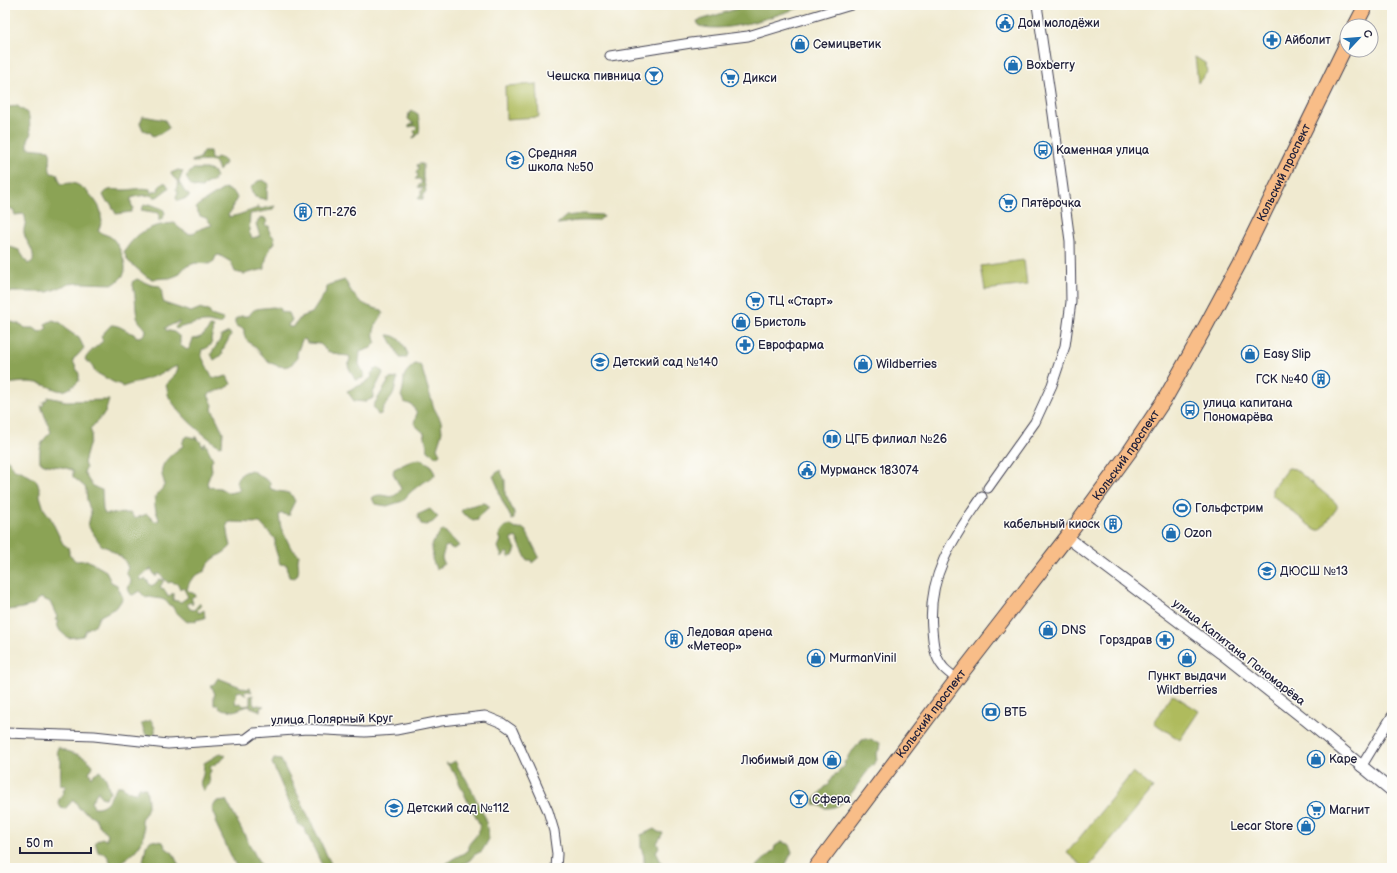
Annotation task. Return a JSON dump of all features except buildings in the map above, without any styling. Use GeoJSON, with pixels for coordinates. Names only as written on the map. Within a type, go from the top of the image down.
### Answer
{"type":"FeatureCollection","features":[{"type":"Feature","properties":{"kind":"main road"},"geometry":{"type":"LineString","coordinates":[[1359,18],[1366,5]]}},
{"type":"Feature","properties":{"kind":"main road","name":"Кольский проспект"},"geometry":{"type":"LineString","coordinates":[[815,868],[957,679],[1067,538],[1162,403],[1202,333],[1247,248],[1340,58]]}},
{"type":"Feature","properties":{"kind":"street"},"geometry":{"type":"LineString","coordinates":[[610,56],[691,43],[748,36],[851,5]]}},
{"type":"Feature","properties":{"kind":"street"},"geometry":{"type":"LineString","coordinates":[[988,488],[1035,422],[1052,385],[1065,346],[1071,302],[1070,241],[1054,114],[1037,5]]}},
{"type":"Feature","properties":{"kind":"street"},"geometry":{"type":"LineString","coordinates":[[957,679],[942,666],[934,649],[931,616],[934,585],[944,557],[982,497]]}},
{"type":"Feature","properties":{"kind":"street","name":"улица Капитана Пономарёва"},"geometry":{"type":"LineString","coordinates":[[1067,538],[1221,653],[1307,721],[1392,792]]}},
{"type":"Feature","properties":{"kind":"street","name":"улица Полярный Круг"},"geometry":{"type":"LineString","coordinates":[[5,733],[94,736],[168,744],[246,739],[254,732],[307,729],[365,732],[396,730],[441,721],[485,716],[502,723],[512,730],[548,811],[554,831],[557,854],[556,868]]}},
{"type":"Feature","properties":{"kind":"street"},"geometry":{"type":"LineString","coordinates":[[1362,767],[1392,716]]}},
{"type":"Feature","properties":{"kind":"green space"},"geometry":{"type":"Polygon","coordinates":[[[749,5],[806,5],[738,26],[711,28],[699,26],[697,21],[749,5]]]}},
{"type":"Feature","properties":{"kind":"green space"},"geometry":{"type":"Polygon","coordinates":[[[1195,57],[1205,63],[1208,71],[1198,83],[1195,57]]]}},
{"type":"Feature","properties":{"kind":"green space"},"geometry":{"type":"Polygon","coordinates":[[[537,84],[539,117],[506,119],[505,86],[537,84]]]}},
{"type":"Feature","properties":{"kind":"green space"},"geometry":{"type":"Polygon","coordinates":[[[5,105],[8,107],[18,106],[28,114],[31,133],[28,140],[28,148],[49,150],[51,173],[57,174],[61,184],[71,183],[79,186],[92,196],[98,205],[101,210],[102,221],[98,231],[109,236],[115,241],[125,265],[124,274],[114,284],[69,284],[48,292],[12,292],[5,294],[5,245],[19,250],[28,264],[33,261],[33,253],[24,233],[26,220],[24,214],[15,215],[13,210],[5,205],[5,105]]]}},
{"type":"Feature","properties":{"kind":"green space"},"geometry":{"type":"Polygon","coordinates":[[[413,111],[418,114],[420,128],[418,134],[413,138],[416,135],[414,131],[417,128],[415,126],[408,127],[411,124],[414,124],[408,119],[409,113],[413,111]]]}},
{"type":"Feature","properties":{"kind":"green space"},"geometry":{"type":"Polygon","coordinates":[[[143,116],[165,120],[169,128],[160,134],[153,136],[151,133],[143,130],[140,123],[143,116]]]}},
{"type":"Feature","properties":{"kind":"green space"},"geometry":{"type":"Polygon","coordinates":[[[203,151],[210,151],[211,159],[214,160],[217,157],[223,159],[225,163],[219,171],[217,165],[212,161],[192,162],[200,158],[203,151]]]}},
{"type":"Feature","properties":{"kind":"green space"},"geometry":{"type":"Polygon","coordinates":[[[423,164],[423,178],[426,191],[423,195],[423,199],[418,199],[421,195],[423,187],[419,188],[418,186],[422,183],[420,179],[415,179],[418,176],[416,171],[419,169],[417,165],[423,164]]]}},
{"type":"Feature","properties":{"kind":"green space"},"geometry":{"type":"Polygon","coordinates":[[[193,169],[206,169],[213,171],[216,177],[213,182],[207,183],[202,188],[193,187],[190,185],[186,177],[193,169]]]}},
{"type":"Feature","properties":{"kind":"green space"},"geometry":{"type":"Polygon","coordinates":[[[178,170],[183,171],[179,182],[171,173],[178,170]]]}},
{"type":"Feature","properties":{"kind":"green space"},"geometry":{"type":"Polygon","coordinates":[[[263,180],[269,184],[267,189],[267,200],[255,197],[250,188],[258,181],[263,180]]]}},
{"type":"Feature","properties":{"kind":"green space"},"geometry":{"type":"Polygon","coordinates":[[[179,182],[185,192],[190,196],[178,201],[176,198],[178,193],[176,189],[179,182]]]}},
{"type":"Feature","properties":{"kind":"green space"},"geometry":{"type":"Polygon","coordinates":[[[163,183],[166,183],[169,188],[157,197],[150,195],[131,198],[133,208],[131,212],[116,214],[111,204],[106,201],[103,195],[105,192],[112,190],[139,188],[150,189],[151,193],[159,190],[158,188],[163,183]]]}},
{"type":"Feature","properties":{"kind":"green space"},"geometry":{"type":"Polygon","coordinates":[[[225,188],[235,194],[237,198],[228,215],[229,217],[258,208],[257,206],[261,209],[275,206],[272,210],[250,214],[249,232],[252,238],[260,236],[256,224],[259,219],[265,218],[267,222],[265,224],[266,226],[269,226],[270,233],[274,237],[275,243],[267,255],[265,269],[244,274],[235,272],[231,262],[219,255],[216,256],[214,261],[209,264],[195,263],[185,267],[178,275],[170,278],[152,279],[147,277],[128,261],[124,252],[134,239],[145,230],[159,225],[175,223],[179,228],[191,234],[212,225],[206,218],[200,216],[196,208],[225,188]]]}},
{"type":"Feature","properties":{"kind":"green space"},"geometry":{"type":"Polygon","coordinates":[[[150,204],[163,209],[165,213],[163,218],[159,221],[159,213],[141,210],[144,205],[150,204]]]}},
{"type":"Feature","properties":{"kind":"green space"},"geometry":{"type":"Polygon","coordinates":[[[583,214],[602,215],[603,217],[598,221],[575,221],[557,224],[566,216],[583,214]]]}},
{"type":"Feature","properties":{"kind":"green space"},"geometry":{"type":"Polygon","coordinates":[[[1024,260],[1027,285],[985,290],[981,266],[1024,260]]]}},
{"type":"Feature","properties":{"kind":"green space"},"geometry":{"type":"Polygon","coordinates":[[[137,279],[151,285],[160,286],[164,303],[191,312],[201,308],[202,310],[209,311],[211,315],[223,319],[224,321],[219,324],[202,322],[176,329],[175,327],[180,322],[178,322],[165,328],[166,330],[174,332],[180,337],[180,345],[187,350],[193,339],[199,338],[203,335],[210,326],[214,327],[212,330],[212,344],[205,349],[202,349],[201,355],[212,377],[219,378],[227,376],[231,384],[223,390],[208,395],[213,405],[212,409],[223,432],[222,445],[219,446],[205,436],[179,411],[169,397],[166,385],[176,373],[178,368],[177,366],[155,376],[122,387],[121,385],[95,372],[90,362],[87,362],[85,359],[91,351],[103,341],[101,336],[111,325],[120,327],[134,334],[135,336],[140,337],[145,334],[146,330],[139,321],[136,313],[132,282],[137,279]]]}},
{"type":"Feature","properties":{"kind":"green space"},"geometry":{"type":"Polygon","coordinates":[[[345,280],[359,300],[369,306],[382,310],[384,313],[375,327],[374,339],[376,343],[371,348],[360,352],[359,364],[364,374],[363,378],[355,380],[348,366],[349,356],[339,355],[327,351],[320,344],[307,343],[305,339],[302,340],[297,353],[297,358],[291,365],[285,367],[275,365],[269,362],[247,340],[244,336],[244,329],[236,326],[235,319],[241,316],[249,316],[256,309],[272,307],[279,308],[281,312],[289,313],[292,320],[288,325],[289,327],[293,327],[301,317],[312,313],[325,293],[328,285],[345,280]]]}},
{"type":"Feature","properties":{"kind":"green space"},"geometry":{"type":"Polygon","coordinates":[[[5,320],[22,325],[25,328],[34,328],[39,332],[47,328],[45,324],[53,320],[61,323],[67,330],[79,338],[84,348],[73,361],[79,374],[79,381],[63,391],[33,382],[5,384],[5,320]]]}},
{"type":"Feature","properties":{"kind":"green space"},"geometry":{"type":"Polygon","coordinates":[[[229,332],[231,335],[222,351],[223,354],[214,360],[211,354],[221,336],[229,332]]]}},
{"type":"Feature","properties":{"kind":"green space"},"geometry":{"type":"Polygon","coordinates":[[[388,335],[401,341],[408,354],[406,358],[400,358],[388,335]]]}},
{"type":"Feature","properties":{"kind":"green space"},"geometry":{"type":"Polygon","coordinates":[[[415,364],[420,365],[422,369],[434,408],[441,421],[442,432],[437,448],[440,454],[437,456],[428,451],[424,433],[414,423],[417,413],[412,405],[404,402],[401,396],[406,372],[415,364]]]}},
{"type":"Feature","properties":{"kind":"green space"},"geometry":{"type":"Polygon","coordinates":[[[376,368],[383,373],[373,393],[373,398],[365,402],[354,401],[347,391],[365,383],[372,377],[371,374],[376,368]]]}},
{"type":"Feature","properties":{"kind":"green space"},"geometry":{"type":"Polygon","coordinates":[[[397,378],[397,380],[393,394],[384,406],[381,414],[378,415],[373,406],[388,382],[387,380],[397,378]]]}},
{"type":"Feature","properties":{"kind":"green space"},"geometry":{"type":"Polygon","coordinates":[[[48,397],[66,401],[109,400],[105,413],[90,429],[92,434],[84,463],[86,468],[84,472],[89,481],[95,487],[102,490],[103,510],[105,514],[131,513],[133,517],[136,518],[147,514],[154,521],[158,521],[159,519],[155,500],[164,484],[162,475],[163,466],[175,452],[183,446],[185,438],[188,436],[196,439],[195,436],[203,447],[205,443],[213,459],[211,463],[212,470],[207,483],[209,487],[220,488],[229,493],[238,491],[240,489],[236,482],[238,477],[246,471],[251,470],[270,482],[270,488],[291,494],[295,501],[289,513],[290,515],[282,513],[279,515],[281,528],[291,548],[299,555],[299,570],[297,576],[294,578],[289,577],[287,565],[280,564],[275,548],[275,539],[260,523],[230,522],[227,524],[231,546],[228,550],[213,559],[205,571],[193,578],[187,590],[196,595],[191,598],[193,602],[192,605],[191,602],[187,604],[190,609],[194,610],[200,603],[201,605],[197,610],[199,613],[204,610],[205,618],[196,620],[196,622],[190,620],[187,622],[175,611],[172,606],[165,601],[149,597],[146,598],[139,591],[133,595],[130,594],[128,588],[131,581],[126,572],[128,568],[124,559],[108,548],[102,546],[88,526],[91,513],[85,487],[73,477],[73,471],[40,462],[42,442],[51,432],[41,406],[44,405],[43,402],[47,400],[48,397]],[[151,569],[140,577],[141,580],[146,579],[151,586],[159,579],[164,580],[160,587],[162,590],[164,589],[168,597],[173,593],[173,600],[181,602],[188,597],[183,587],[180,589],[178,584],[171,582],[168,583],[160,574],[157,574],[156,577],[151,569]]]}},
{"type":"Feature","properties":{"kind":"green space"},"geometry":{"type":"Polygon","coordinates":[[[5,458],[15,470],[21,471],[36,480],[40,489],[40,496],[44,509],[50,517],[63,544],[69,548],[69,555],[76,561],[87,560],[106,571],[111,582],[117,585],[123,598],[117,607],[99,617],[96,624],[86,630],[83,636],[68,638],[60,631],[57,625],[59,621],[55,620],[57,617],[50,602],[41,598],[28,607],[5,610],[5,458]]]}},
{"type":"Feature","properties":{"kind":"green space"},"geometry":{"type":"Polygon","coordinates":[[[420,459],[431,465],[435,474],[434,476],[413,490],[403,501],[387,506],[375,504],[372,498],[380,495],[390,497],[394,496],[401,489],[393,473],[394,469],[413,460],[420,459]]]}},
{"type":"Feature","properties":{"kind":"green space"},"geometry":{"type":"Polygon","coordinates":[[[1289,468],[1295,469],[1337,505],[1337,508],[1321,530],[1315,530],[1272,495],[1272,489],[1289,468]]]}},
{"type":"Feature","properties":{"kind":"green space"},"geometry":{"type":"Polygon","coordinates":[[[500,470],[505,480],[505,494],[514,512],[514,519],[512,520],[500,496],[493,476],[500,470]]]}},
{"type":"Feature","properties":{"kind":"green space"},"geometry":{"type":"Polygon","coordinates":[[[483,503],[487,504],[489,507],[478,517],[478,520],[473,521],[461,511],[466,507],[483,503]]]}},
{"type":"Feature","properties":{"kind":"green space"},"geometry":{"type":"Polygon","coordinates":[[[430,509],[438,517],[433,522],[426,525],[421,524],[417,515],[430,509]]]}},
{"type":"Feature","properties":{"kind":"green space"},"geometry":{"type":"Polygon","coordinates":[[[510,525],[516,529],[522,528],[526,531],[539,557],[532,563],[531,560],[527,560],[516,537],[511,539],[516,549],[513,556],[509,557],[507,552],[502,557],[498,547],[501,540],[499,536],[503,528],[510,525]]]}},
{"type":"Feature","properties":{"kind":"green space"},"geometry":{"type":"Polygon","coordinates":[[[441,531],[445,531],[459,546],[453,549],[448,546],[445,547],[442,558],[444,564],[436,569],[432,559],[433,554],[431,545],[441,531]]]}},
{"type":"Feature","properties":{"kind":"green space"},"geometry":{"type":"Polygon","coordinates":[[[218,678],[246,689],[250,688],[252,692],[247,691],[244,693],[246,696],[241,691],[237,692],[235,701],[236,704],[240,703],[244,706],[250,705],[250,696],[253,695],[253,703],[255,706],[264,706],[260,708],[261,711],[248,706],[234,711],[220,709],[218,705],[214,705],[215,694],[211,685],[214,684],[218,678]]]}},
{"type":"Feature","properties":{"kind":"green space"},"geometry":{"type":"Polygon","coordinates":[[[1172,694],[1199,711],[1180,740],[1154,723],[1172,694]]]}},
{"type":"Feature","properties":{"kind":"green space"},"geometry":{"type":"Polygon","coordinates":[[[151,720],[155,728],[155,733],[153,736],[157,737],[148,738],[150,735],[146,735],[141,723],[151,720]]]}},
{"type":"Feature","properties":{"kind":"green space"},"geometry":{"type":"Polygon","coordinates":[[[867,739],[880,743],[879,750],[876,754],[877,760],[849,796],[844,801],[832,808],[824,808],[815,805],[814,803],[817,800],[813,801],[825,787],[830,784],[829,782],[834,775],[845,766],[844,762],[848,759],[848,756],[862,740],[867,739]]]}},
{"type":"Feature","properties":{"kind":"green space"},"geometry":{"type":"Polygon","coordinates":[[[58,747],[82,756],[90,762],[93,767],[89,772],[92,777],[99,771],[104,775],[110,793],[105,798],[101,797],[98,791],[91,802],[94,807],[99,807],[106,803],[117,786],[122,786],[128,791],[136,793],[140,786],[141,788],[146,788],[148,808],[141,819],[144,830],[142,842],[128,857],[117,864],[112,865],[106,854],[98,852],[95,842],[102,838],[106,840],[108,835],[98,824],[95,818],[79,808],[73,800],[65,809],[61,808],[58,802],[66,786],[60,785],[61,761],[57,753],[58,747]]]}},
{"type":"Feature","properties":{"kind":"green space"},"geometry":{"type":"Polygon","coordinates":[[[221,753],[226,756],[210,767],[210,784],[203,791],[200,783],[203,775],[204,763],[221,753]]]}},
{"type":"Feature","properties":{"kind":"green space"},"geometry":{"type":"Polygon","coordinates":[[[274,759],[281,760],[333,868],[325,868],[321,863],[304,828],[299,825],[272,763],[274,759]]]}},
{"type":"Feature","properties":{"kind":"green space"},"geometry":{"type":"Polygon","coordinates":[[[455,761],[485,817],[489,839],[482,851],[474,855],[470,860],[457,868],[444,868],[444,866],[450,861],[469,850],[469,844],[477,835],[480,828],[473,811],[469,811],[469,804],[454,772],[446,763],[450,764],[455,761]]]}},
{"type":"Feature","properties":{"kind":"green space"},"geometry":{"type":"Polygon","coordinates":[[[1133,772],[1153,788],[1088,868],[1085,868],[1067,853],[1133,772]]]}},
{"type":"Feature","properties":{"kind":"green space"},"geometry":{"type":"Polygon","coordinates":[[[226,800],[262,868],[238,868],[236,866],[215,822],[217,819],[212,809],[216,802],[226,800]]]}},
{"type":"Feature","properties":{"kind":"green space"},"geometry":{"type":"Polygon","coordinates":[[[654,829],[663,833],[657,843],[659,847],[656,852],[664,868],[646,868],[644,862],[644,856],[641,848],[641,835],[654,829]]]}},
{"type":"Feature","properties":{"kind":"green space"},"geometry":{"type":"Polygon","coordinates":[[[151,840],[163,842],[166,848],[173,853],[180,868],[173,868],[172,866],[167,868],[151,868],[143,862],[146,846],[151,840]]]}},
{"type":"Feature","properties":{"kind":"green space"},"geometry":{"type":"Polygon","coordinates":[[[783,841],[784,843],[789,844],[792,852],[784,868],[755,868],[774,850],[775,846],[783,841]]]}},
{"type":"Feature","properties":{"kind":"place","name":"Дом молодёжи"},"geometry":{"type":"Point","coordinates":[1005,23]}},
{"type":"Feature","properties":{"kind":"place","name":"Айболит"},"geometry":{"type":"Point","coordinates":[1272,40]}},
{"type":"Feature","properties":{"kind":"place","name":"Семицветик"},"geometry":{"type":"Point","coordinates":[800,44]}},
{"type":"Feature","properties":{"kind":"place","name":"Boxberry"},"geometry":{"type":"Point","coordinates":[1013,65]}},
{"type":"Feature","properties":{"kind":"place","name":"Чешска пивница"},"geometry":{"type":"Point","coordinates":[654,76]}},
{"type":"Feature","properties":{"kind":"place","name":"Дикси"},"geometry":{"type":"Point","coordinates":[730,78]}},
{"type":"Feature","properties":{"kind":"place","name":"Каменная улица"},"geometry":{"type":"Point","coordinates":[1043,150]}},
{"type":"Feature","properties":{"kind":"place","name":"Средняя школа №50"},"geometry":{"type":"Point","coordinates":[515,160]}},
{"type":"Feature","properties":{"kind":"place","name":"Пятёрочка"},"geometry":{"type":"Point","coordinates":[1008,203]}},
{"type":"Feature","properties":{"kind":"place","name":"ТП-276"},"geometry":{"type":"Point","coordinates":[303,212]}},
{"type":"Feature","properties":{"kind":"place","name":"ТЦ «Старт»"},"geometry":{"type":"Point","coordinates":[755,301]}},
{"type":"Feature","properties":{"kind":"place","name":"Бристоль"},"geometry":{"type":"Point","coordinates":[741,322]}},
{"type":"Feature","properties":{"kind":"place","name":"Еврофарма"},"geometry":{"type":"Point","coordinates":[745,345]}},
{"type":"Feature","properties":{"kind":"place","name":"Easy Slip"},"geometry":{"type":"Point","coordinates":[1250,354]}},
{"type":"Feature","properties":{"kind":"place","name":"Детский сад №140"},"geometry":{"type":"Point","coordinates":[600,362]}},
{"type":"Feature","properties":{"kind":"place","name":"Wildberries"},"geometry":{"type":"Point","coordinates":[863,364]}},
{"type":"Feature","properties":{"kind":"place","name":"ГСК №40"},"geometry":{"type":"Point","coordinates":[1321,379]}},
{"type":"Feature","properties":{"kind":"place","name":"улица капитана Пономарёва"},"geometry":{"type":"Point","coordinates":[1190,410]}},
{"type":"Feature","properties":{"kind":"place","name":"ЦГБ филиал №26"},"geometry":{"type":"Point","coordinates":[832,439]}},
{"type":"Feature","properties":{"kind":"place","name":"Мурманск 183074"},"geometry":{"type":"Point","coordinates":[807,470]}},
{"type":"Feature","properties":{"kind":"place","name":"Гольфстрим"},"geometry":{"type":"Point","coordinates":[1182,508]}},
{"type":"Feature","properties":{"kind":"place","name":"кабельный киоск"},"geometry":{"type":"Point","coordinates":[1113,524]}},
{"type":"Feature","properties":{"kind":"place","name":"Ozon"},"geometry":{"type":"Point","coordinates":[1171,533]}},
{"type":"Feature","properties":{"kind":"place","name":"ДЮСШ №13"},"geometry":{"type":"Point","coordinates":[1267,571]}},
{"type":"Feature","properties":{"kind":"place","name":"DNS"},"geometry":{"type":"Point","coordinates":[1048,630]}},
{"type":"Feature","properties":{"kind":"place","name":"Ледовая арена «Метеор»"},"geometry":{"type":"Point","coordinates":[674,639]}},
{"type":"Feature","properties":{"kind":"place","name":"Горздрав"},"geometry":{"type":"Point","coordinates":[1165,640]}},
{"type":"Feature","properties":{"kind":"place","name":"MurmanVinil"},"geometry":{"type":"Point","coordinates":[816,658]}},
{"type":"Feature","properties":{"kind":"place","name":"Пункт выдачи Wildberries"},"geometry":{"type":"Point","coordinates":[1187,658]}},
{"type":"Feature","properties":{"kind":"place","name":"ВТБ"},"geometry":{"type":"Point","coordinates":[991,712]}},
{"type":"Feature","properties":{"kind":"place","name":"Каре"},"geometry":{"type":"Point","coordinates":[1316,759]}},
{"type":"Feature","properties":{"kind":"place","name":"Любимый дом"},"geometry":{"type":"Point","coordinates":[832,760]}},
{"type":"Feature","properties":{"kind":"place","name":"Сфера"},"geometry":{"type":"Point","coordinates":[799,799]}},
{"type":"Feature","properties":{"kind":"place","name":"Детский сад №112"},"geometry":{"type":"Point","coordinates":[394,808]}},
{"type":"Feature","properties":{"kind":"place","name":"Магнит"},"geometry":{"type":"Point","coordinates":[1316,810]}},
{"type":"Feature","properties":{"kind":"place","name":"Lecar Store"},"geometry":{"type":"Point","coordinates":[1306,826]}}]}
